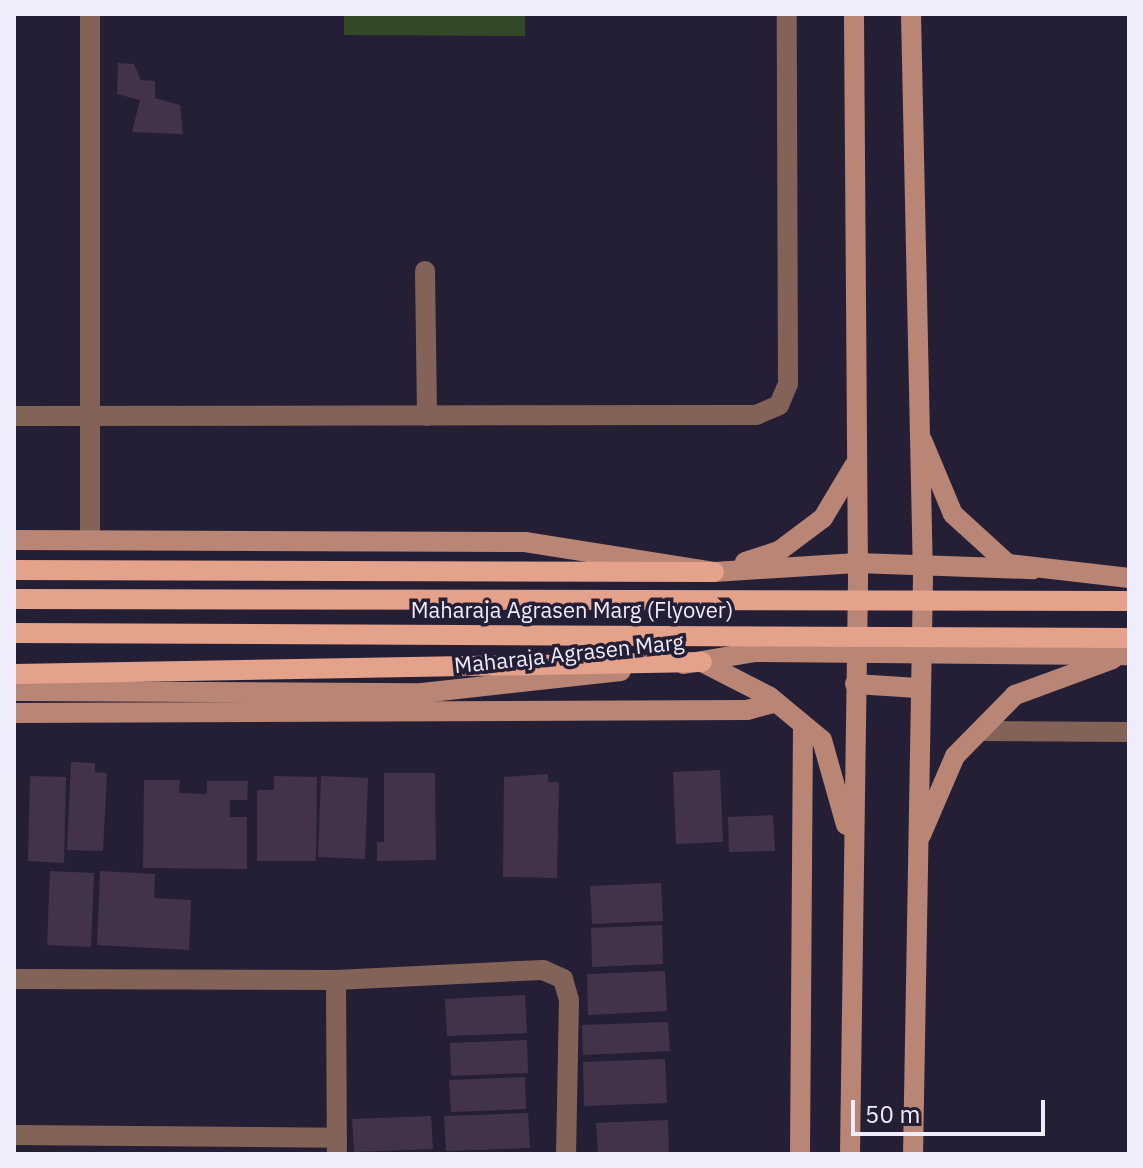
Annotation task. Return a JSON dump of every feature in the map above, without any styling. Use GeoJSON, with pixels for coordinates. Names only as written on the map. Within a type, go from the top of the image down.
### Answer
{"type":"FeatureCollection","features":[{"type":"Feature","properties":{"kind":"main road"},"geometry":{"type":"LineString","coordinates":[[850,1154],[857,563],[854,14]]}},
{"type":"Feature","properties":{"kind":"main road"},"geometry":{"type":"LineString","coordinates":[[911,14],[916,425],[923,569],[918,653],[913,1154]]}},
{"type":"Feature","properties":{"kind":"main road"},"geometry":{"type":"LineString","coordinates":[[916,425],[953,514],[971,538],[1008,564],[1084,578],[1129,578]]}},
{"type":"Feature","properties":{"kind":"main road"},"geometry":{"type":"LineString","coordinates":[[14,540],[525,542],[714,572],[779,551],[823,518],[855,465]]}},
{"type":"Feature","properties":{"kind":"main road"},"geometry":{"type":"LineString","coordinates":[[14,570],[714,572],[857,563],[923,569],[1033,569]]}},
{"type":"Feature","properties":{"kind":"main road","name":"Maharaja Agrasen Marg (Flyover)"},"geometry":{"type":"LineString","coordinates":[[14,599],[1129,601]]}},
{"type":"Feature","properties":{"kind":"main road","name":"Maharaja Agrasen Marg (Flyover)"},"geometry":{"type":"LineString","coordinates":[[14,633],[1127,649]]}},
{"type":"Feature","properties":{"kind":"main road"},"geometry":{"type":"LineString","coordinates":[[917,845],[955,756],[1015,695],[1127,649]]}},
{"type":"Feature","properties":{"kind":"main road","name":"Maharaja Agrasen Marg"},"geometry":{"type":"LineString","coordinates":[[14,691],[422,693],[702,662],[754,652],[1127,649]]}},
{"type":"Feature","properties":{"kind":"main road"},"geometry":{"type":"LineString","coordinates":[[14,674],[439,672],[702,662],[776,702],[822,740],[853,848]]}},
{"type":"Feature","properties":{"kind":"main road"},"geometry":{"type":"LineString","coordinates":[[855,684],[918,688]]}},
{"type":"Feature","properties":{"kind":"main road"},"geometry":{"type":"LineString","coordinates":[[14,713],[747,710],[776,702]]}},
{"type":"Feature","properties":{"kind":"main road"},"geometry":{"type":"LineString","coordinates":[[800,1154],[803,725]]}},
{"type":"Feature","properties":{"kind":"street"},"geometry":{"type":"LineString","coordinates":[[90,14],[90,540]]}},
{"type":"Feature","properties":{"kind":"street"},"geometry":{"type":"LineString","coordinates":[[14,416],[756,415],[779,405],[788,384],[787,14]]}},
{"type":"Feature","properties":{"kind":"street"},"geometry":{"type":"LineString","coordinates":[[425,271],[427,416]]}},
{"type":"Feature","properties":{"kind":"street"},"geometry":{"type":"LineString","coordinates":[[980,731],[1129,732]]}},
{"type":"Feature","properties":{"kind":"street"},"geometry":{"type":"LineString","coordinates":[[14,979],[336,980],[543,970],[563,979],[569,1000],[566,1154]]}},
{"type":"Feature","properties":{"kind":"street"},"geometry":{"type":"LineString","coordinates":[[14,1135],[72,1145],[337,1146],[336,980]]}},
{"type":"Feature","properties":{"kind":"green space"},"geometry":{"type":"Polygon","coordinates":[[[344,14],[525,14],[525,36],[344,35],[344,14]]]}},
{"type":"Feature","properties":{"kind":"building"},"geometry":{"type":"Polygon","coordinates":[[[118,63],[134,64],[141,80],[155,81],[155,98],[180,105],[183,134],[132,132],[140,100],[117,94],[118,63]]]}},
{"type":"Feature","properties":{"kind":"building"},"geometry":{"type":"Polygon","coordinates":[[[71,762],[95,763],[95,772],[107,773],[103,851],[67,850],[71,762]]]}},
{"type":"Feature","properties":{"kind":"building"},"geometry":{"type":"Polygon","coordinates":[[[720,770],[723,842],[676,844],[673,772],[720,770]]]}},
{"type":"Feature","properties":{"kind":"building"},"geometry":{"type":"Polygon","coordinates":[[[384,773],[435,773],[436,860],[377,861],[377,842],[384,842],[384,773]]]}},
{"type":"Feature","properties":{"kind":"building"},"geometry":{"type":"Polygon","coordinates":[[[548,774],[548,782],[559,782],[557,878],[503,877],[504,777],[548,774]]]}},
{"type":"Feature","properties":{"kind":"building"},"geometry":{"type":"Polygon","coordinates":[[[30,776],[66,777],[64,863],[28,861],[30,776]]]}},
{"type":"Feature","properties":{"kind":"building"},"geometry":{"type":"Polygon","coordinates":[[[274,776],[317,777],[316,861],[257,861],[257,790],[274,790],[274,776]]]}},
{"type":"Feature","properties":{"kind":"building"},"geometry":{"type":"Polygon","coordinates":[[[321,776],[368,778],[365,859],[318,857],[321,776]]]}},
{"type":"Feature","properties":{"kind":"building"},"geometry":{"type":"Polygon","coordinates":[[[144,780],[180,780],[179,793],[207,794],[207,781],[248,781],[247,800],[230,800],[230,817],[247,817],[247,869],[143,868],[144,780]]]}},
{"type":"Feature","properties":{"kind":"building"},"geometry":{"type":"Polygon","coordinates":[[[773,815],[775,851],[729,852],[728,817],[773,815]]]}},
{"type":"Feature","properties":{"kind":"building"},"geometry":{"type":"Polygon","coordinates":[[[50,871],[94,873],[91,947],[47,945],[50,871]]]}},
{"type":"Feature","properties":{"kind":"building"},"geometry":{"type":"Polygon","coordinates":[[[100,871],[155,874],[154,898],[191,900],[189,950],[97,945],[100,871]]]}},
{"type":"Feature","properties":{"kind":"building"},"geometry":{"type":"Polygon","coordinates":[[[661,883],[663,921],[592,924],[590,886],[661,883]]]}},
{"type":"Feature","properties":{"kind":"building"},"geometry":{"type":"Polygon","coordinates":[[[662,925],[663,964],[592,967],[591,928],[662,925]]]}},
{"type":"Feature","properties":{"kind":"building"},"geometry":{"type":"Polygon","coordinates":[[[665,971],[667,1011],[588,1015],[587,974],[665,971]]]}},
{"type":"Feature","properties":{"kind":"building"},"geometry":{"type":"Polygon","coordinates":[[[525,995],[527,1033],[447,1036],[445,999],[525,995]]]}},
{"type":"Feature","properties":{"kind":"building"},"geometry":{"type":"Polygon","coordinates":[[[668,1022],[670,1051],[583,1055],[582,1025],[668,1022]]]}},
{"type":"Feature","properties":{"kind":"building"},"geometry":{"type":"Polygon","coordinates":[[[527,1040],[528,1073],[451,1076],[450,1043],[527,1040]]]}},
{"type":"Feature","properties":{"kind":"building"},"geometry":{"type":"Polygon","coordinates":[[[665,1059],[667,1103],[584,1106],[583,1062],[665,1059]]]}},
{"type":"Feature","properties":{"kind":"building"},"geometry":{"type":"Polygon","coordinates":[[[525,1077],[526,1109],[451,1112],[449,1080],[525,1077]]]}},
{"type":"Feature","properties":{"kind":"building"},"geometry":{"type":"Polygon","coordinates":[[[528,1113],[530,1148],[446,1151],[444,1116],[528,1113]]]}},
{"type":"Feature","properties":{"kind":"building"},"geometry":{"type":"Polygon","coordinates":[[[431,1116],[433,1149],[354,1152],[352,1119],[431,1116]]]}},
{"type":"Feature","properties":{"kind":"building"},"geometry":{"type":"Polygon","coordinates":[[[668,1120],[669,1154],[598,1154],[596,1123],[668,1120]]]}}]}
